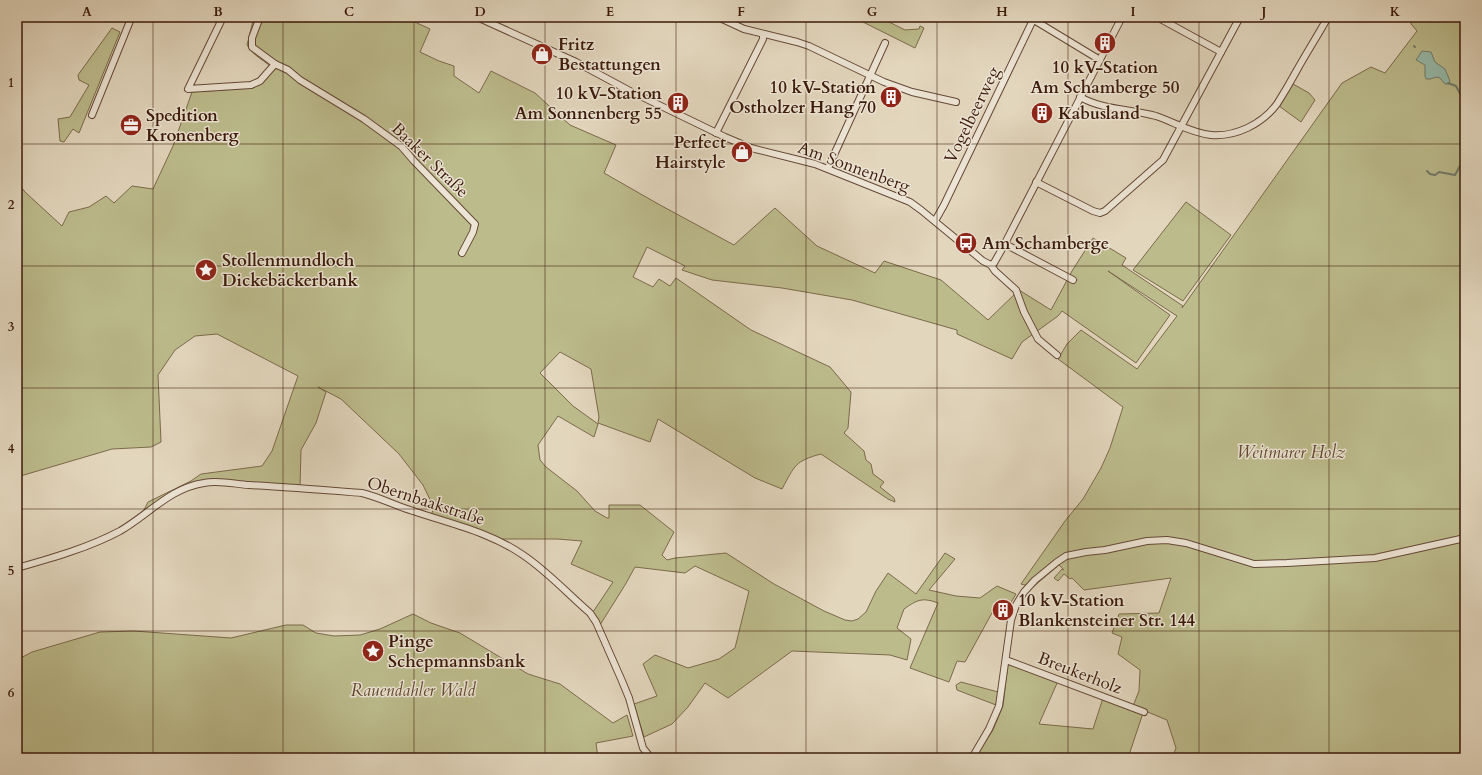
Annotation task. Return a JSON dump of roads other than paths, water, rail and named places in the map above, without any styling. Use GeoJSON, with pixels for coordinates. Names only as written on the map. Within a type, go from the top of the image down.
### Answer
{"type":"FeatureCollection","features":[{"type":"Feature","properties":{"kind":"street"},"geometry":{"type":"LineString","coordinates":[[92,115],[130,20],[133,17]]}},
{"type":"Feature","properties":{"kind":"street"},"geometry":{"type":"LineString","coordinates":[[222,17],[188,89],[251,85],[260,81],[275,64]]}},
{"type":"Feature","properties":{"kind":"street","name":"Baaker Straße"},"geometry":{"type":"LineString","coordinates":[[260,17],[252,38],[252,47],[275,64],[288,70],[300,80],[364,119],[401,146],[475,224],[473,232],[462,253]]}},
{"type":"Feature","properties":{"kind":"street","name":"Am Sonnenberg"},"geometry":{"type":"LineString","coordinates":[[477,17],[570,60],[716,133],[751,148],[828,168],[910,202],[983,261],[991,265],[995,271],[1016,290],[1024,312],[1038,339],[1057,355]]}},
{"type":"Feature","properties":{"kind":"street"},"geometry":{"type":"LineString","coordinates":[[718,17],[744,29],[809,46],[870,76],[912,92],[956,102]]}},
{"type":"Feature","properties":{"kind":"street"},"geometry":{"type":"LineString","coordinates":[[991,265],[997,259],[1005,244],[1122,17]]}},
{"type":"Feature","properties":{"kind":"street"},"geometry":{"type":"LineString","coordinates":[[1157,17],[1221,52]]}},
{"type":"Feature","properties":{"kind":"street"},"geometry":{"type":"LineString","coordinates":[[1036,182],[1093,211],[1100,213],[1103,212],[1162,162],[1240,17]]}},
{"type":"Feature","properties":{"kind":"street"},"geometry":{"type":"LineString","coordinates":[[1080,97],[1099,105],[1153,116],[1205,134],[1219,135],[1240,131],[1262,118],[1276,104],[1328,17]]}},
{"type":"Feature","properties":{"kind":"street"},"geometry":{"type":"LineString","coordinates":[[1031,18],[1100,60]]}},
{"type":"Feature","properties":{"kind":"street","name":"Vogelbeerweg"},"geometry":{"type":"LineString","coordinates":[[935,221],[944,206],[1031,18]]}},
{"type":"Feature","properties":{"kind":"street"},"geometry":{"type":"LineString","coordinates":[[716,133],[763,39],[764,34]]}},
{"type":"Feature","properties":{"kind":"street"},"geometry":{"type":"LineString","coordinates":[[828,168],[885,43]]}},
{"type":"Feature","properties":{"kind":"street"},"geometry":{"type":"LineString","coordinates":[[1005,244],[1073,280]]}},
{"type":"Feature","properties":{"kind":"street","name":"Obernbaakstraße"},"geometry":{"type":"LineString","coordinates":[[17,568],[66,553],[109,536],[129,526],[174,493],[190,486],[204,483],[273,486],[371,495],[400,507],[477,531],[504,543],[537,565],[590,613],[596,622],[622,681],[629,698],[644,748],[651,758]]}},
{"type":"Feature","properties":{"kind":"street"},"geometry":{"type":"LineString","coordinates":[[972,758],[989,729],[999,706],[1013,612],[1020,598],[1042,573],[1057,562],[1073,554],[1105,550],[1147,541],[1167,540],[1186,543],[1246,562],[1264,564],[1376,558],[1465,538]]}},
{"type":"Feature","properties":{"kind":"street","name":"Breukerholz"},"geometry":{"type":"LineString","coordinates":[[1006,660],[1144,712]]}},
{"type":"Feature","properties":{"kind":"waterway"},"geometry":{"type":"LineString","coordinates":[[1448,83],[1456,86],[1464,101],[1465,114]]}},
{"type":"Feature","properties":{"kind":"waterway"},"geometry":{"type":"LineString","coordinates":[[1427,171],[1430,174],[1435,175],[1439,172],[1455,175],[1465,157]]}},
{"type":"Feature","properties":{"kind":"place","name":"10 kV-Station Am Schamberge 50"},"geometry":{"type":"Point","coordinates":[1105,43]}},
{"type":"Feature","properties":{"kind":"place","name":"Fritz Bestattungen"},"geometry":{"type":"Point","coordinates":[542,54]}},
{"type":"Feature","properties":{"kind":"place","name":"10 kV-Station Ostholzer Hang 70"},"geometry":{"type":"Point","coordinates":[891,97]}},
{"type":"Feature","properties":{"kind":"place","name":"10 kV-Station Am Sonnenberg 55"},"geometry":{"type":"Point","coordinates":[678,103]}},
{"type":"Feature","properties":{"kind":"place","name":"Kabusland"},"geometry":{"type":"Point","coordinates":[1042,113]}},
{"type":"Feature","properties":{"kind":"place","name":"Spedition Kronenberg"},"geometry":{"type":"Point","coordinates":[131,125]}},
{"type":"Feature","properties":{"kind":"place","name":"Perfect Hairstyle"},"geometry":{"type":"Point","coordinates":[742,152]}},
{"type":"Feature","properties":{"kind":"place","name":"Am Schamberge"},"geometry":{"type":"Point","coordinates":[966,243]}},
{"type":"Feature","properties":{"kind":"place","name":"Stollenmundloch Dickebäckerbank"},"geometry":{"type":"Point","coordinates":[206,270]}},
{"type":"Feature","properties":{"kind":"place","name":"10 kV-Station Blankensteiner Str. 144"},"geometry":{"type":"Point","coordinates":[1003,610]}},
{"type":"Feature","properties":{"kind":"place","name":"Pinge Schepmannsbank"},"geometry":{"type":"Point","coordinates":[373,651]}},
{"type":"Feature","properties":{"kind":"park label","name":"Weitmarer Holz"},"geometry":{"type":"Point","coordinates":[1291,452]}},
{"type":"Feature","properties":{"kind":"park label","name":"Rauendahler Wald"},"geometry":{"type":"Point","coordinates":[413,690]}}]}
